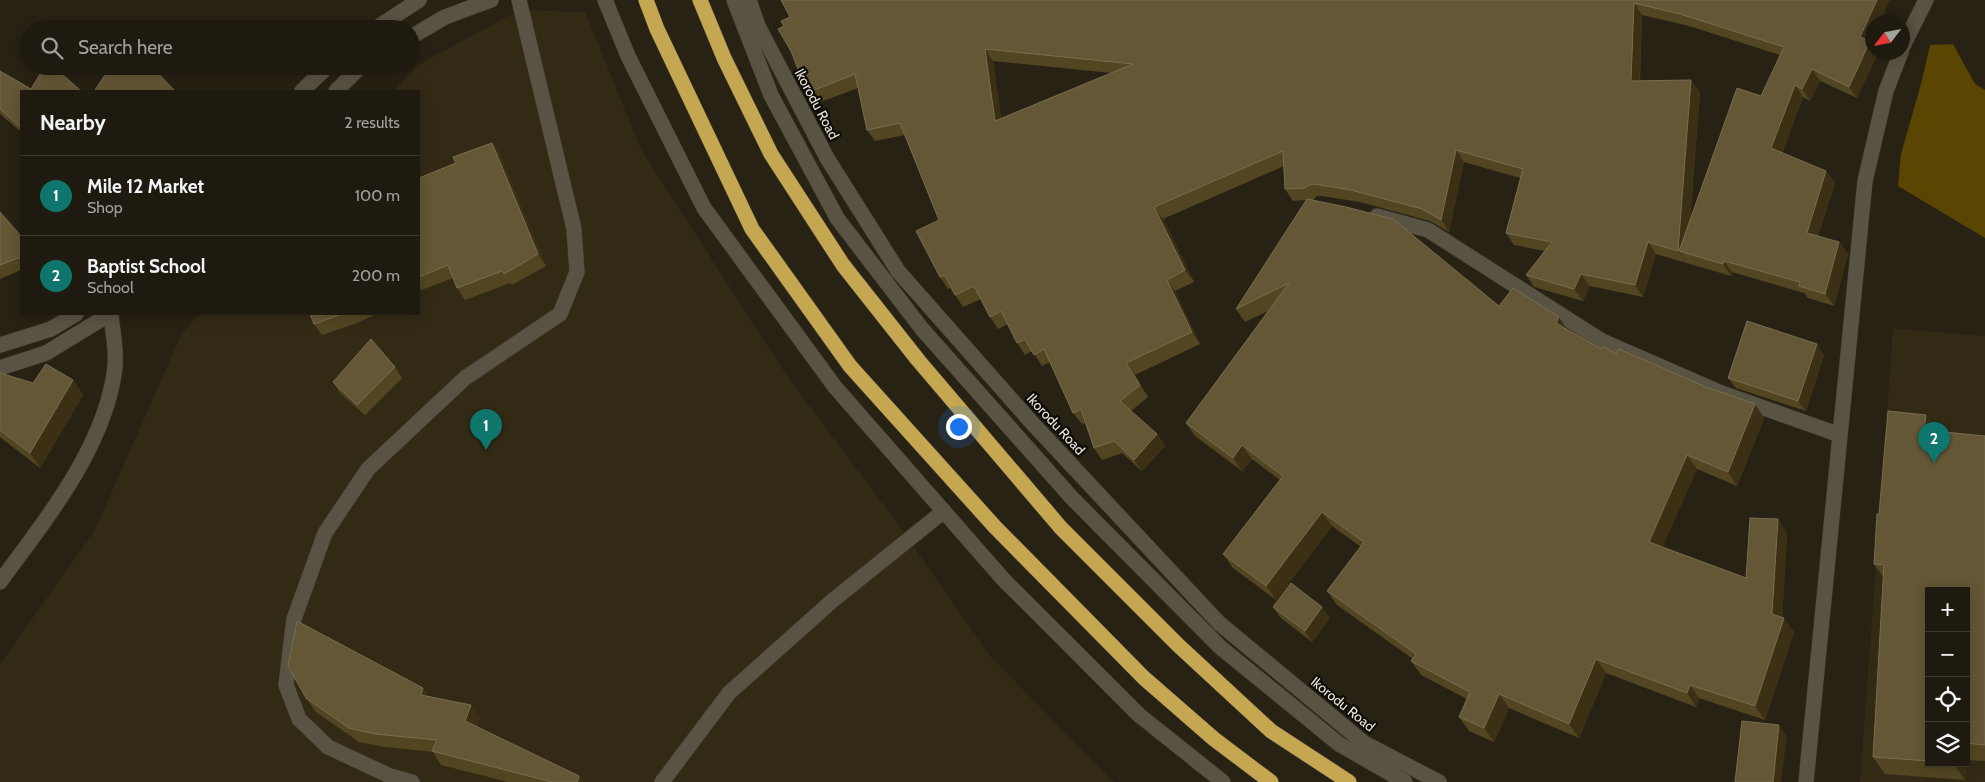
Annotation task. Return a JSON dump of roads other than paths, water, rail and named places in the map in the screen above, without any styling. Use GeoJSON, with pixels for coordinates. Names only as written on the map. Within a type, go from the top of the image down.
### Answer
{"type":"FeatureCollection","features":[{"type":"Feature","properties":{"kind":"highway"},"geometry":{"type":"LineString","coordinates":[[646,0],[657,29],[752,229],[850,366],[996,527],[1144,678],[1214,739],[1271,782]]}},
{"type":"Feature","properties":{"kind":"highway"},"geometry":{"type":"LineString","coordinates":[[700,0],[724,58],[771,154],[843,265],[918,360],[1061,528],[1178,645],[1270,732],[1350,782]]}},
{"type":"Feature","properties":{"kind":"street"},"geometry":{"type":"LineString","coordinates":[[389,20],[420,0]]}},
{"type":"Feature","properties":{"kind":"street"},"geometry":{"type":"LineString","coordinates":[[420,32],[445,18],[491,0]]}},
{"type":"Feature","properties":{"kind":"street"},"geometry":{"type":"LineString","coordinates":[[412,782],[390,776],[328,747],[299,720],[286,685],[294,619],[325,533],[368,468],[465,378],[560,314],[577,272],[574,229],[519,0]]}},
{"type":"Feature","properties":{"kind":"street"},"geometry":{"type":"LineString","coordinates":[[605,0],[628,56],[704,208],[835,387],[1003,579],[1139,714],[1223,782]]}},
{"type":"Feature","properties":{"kind":"street"},"geometry":{"type":"LineString","coordinates":[[734,0],[771,96],[837,218],[922,329],[1072,498],[1220,646],[1339,744],[1406,782]]}},
{"type":"Feature","properties":{"kind":"street","name":"Ikorodu Road"},"geometry":{"type":"LineString","coordinates":[[749,0],[758,26],[827,158],[898,271],[1026,417],[1219,623],[1364,743],[1439,782]]}},
{"type":"Feature","properties":{"kind":"street"},"geometry":{"type":"LineString","coordinates":[[1910,32],[1926,0]]}},
{"type":"Feature","properties":{"kind":"street"},"geometry":{"type":"LineString","coordinates":[[1806,782],[1865,181],[1873,140],[1886,91],[1898,60]]}},
{"type":"Feature","properties":{"kind":"street"},"geometry":{"type":"LineString","coordinates":[[303,90],[319,75]]}},
{"type":"Feature","properties":{"kind":"street"},"geometry":{"type":"LineString","coordinates":[[337,90],[352,75]]}},
{"type":"Feature","properties":{"kind":"street"},"geometry":{"type":"LineString","coordinates":[[1367,213],[1428,230],[1602,341],[1719,392],[1840,435]]}},
{"type":"Feature","properties":{"kind":"street"},"geometry":{"type":"LineString","coordinates":[[0,345],[51,329],[74,315]]}},
{"type":"Feature","properties":{"kind":"street"},"geometry":{"type":"LineString","coordinates":[[0,368],[46,353],[108,315]]}},
{"type":"Feature","properties":{"kind":"street"},"geometry":{"type":"LineString","coordinates":[[0,582],[66,490],[104,415],[115,365],[110,315]]}},
{"type":"Feature","properties":{"kind":"street"},"geometry":{"type":"LineString","coordinates":[[662,782],[729,693],[832,601],[944,511]]}},
{"type":"Feature","properties":{"kind":"place","name":"Mile 12 Market"},"geometry":{"type":"Point","coordinates":[486,450]}},
{"type":"Feature","properties":{"kind":"place","name":"Baptist School"},"geometry":{"type":"Point","coordinates":[1934,463]}}]}
